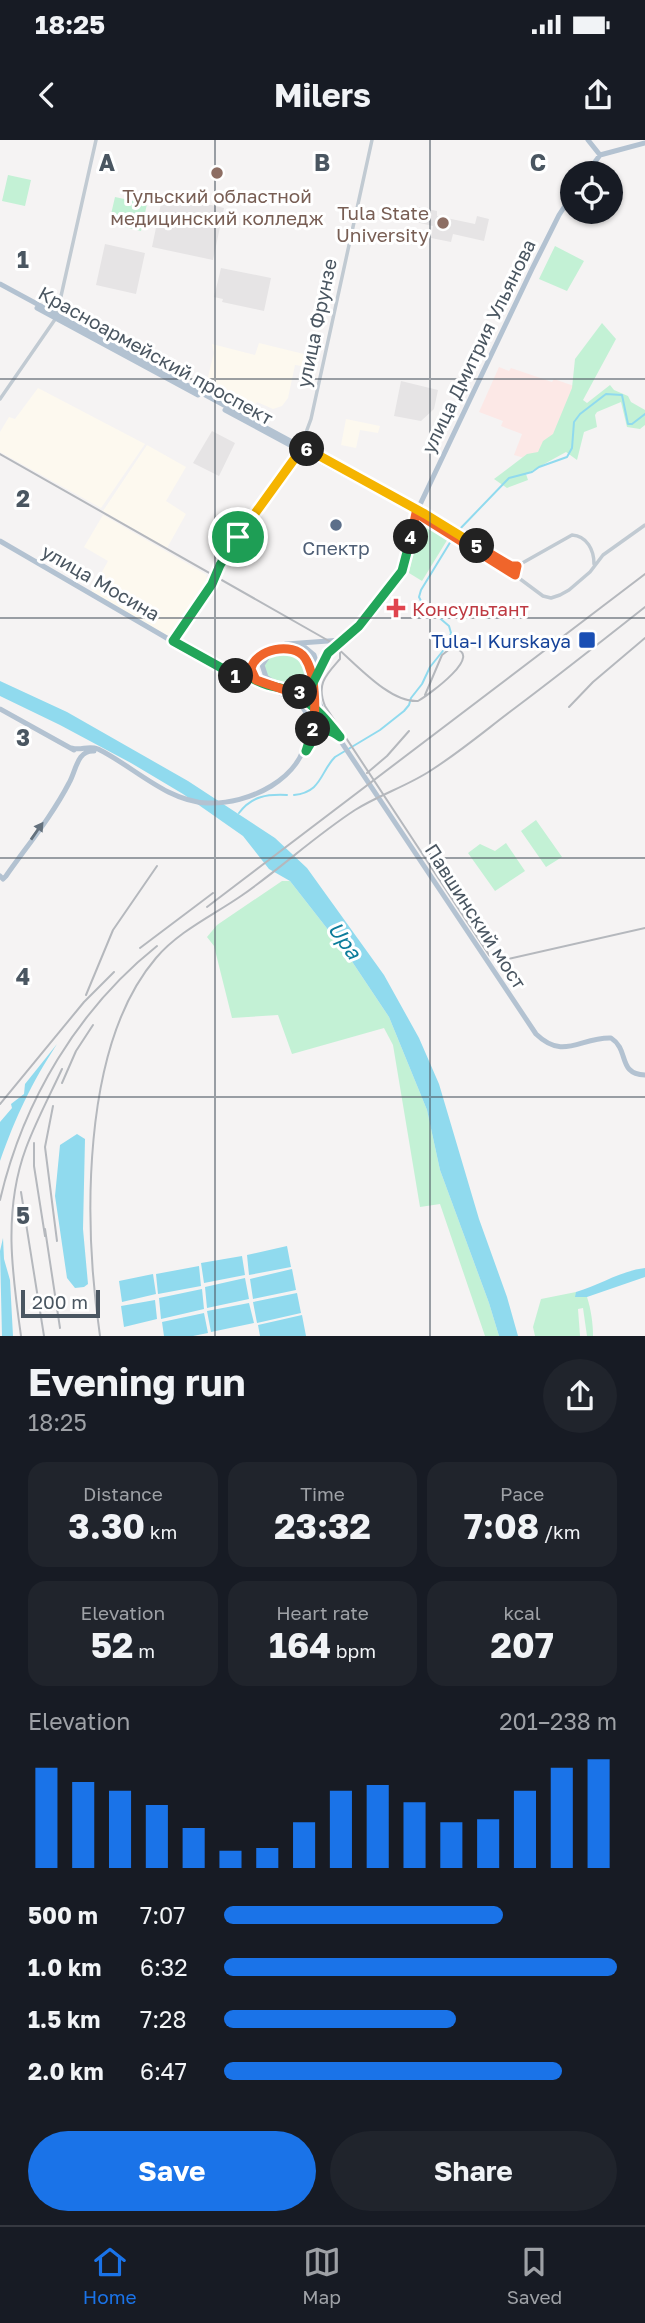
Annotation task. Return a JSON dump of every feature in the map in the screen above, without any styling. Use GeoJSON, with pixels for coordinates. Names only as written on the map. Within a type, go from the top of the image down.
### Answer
{"type":"FeatureCollection","features":[{"type":"Feature","properties":{"kind":"main road"},"geometry":{"type":"LineString","coordinates":[[588,140],[600,155]]}},
{"type":"Feature","properties":{"kind":"main road"},"geometry":{"type":"LineString","coordinates":[[596,161],[600,155],[645,143]]}},
{"type":"Feature","properties":{"kind":"main road","name":"улица Дмитрия Ульянова"},"geometry":{"type":"LineString","coordinates":[[333,643],[342,640],[359,626],[403,569],[417,511],[560,213]]}},
{"type":"Feature","properties":{"kind":"main road","name":"Красноармейский проспект"},"geometry":{"type":"LineString","coordinates":[[0,286],[417,511]]}},
{"type":"Feature","properties":{"kind":"main road","name":"улица Мосина"},"geometry":{"type":"LineString","coordinates":[[0,541],[232,676],[250,676],[259,681]]}},
{"type":"Feature","properties":{"kind":"main road"},"geometry":{"type":"LineString","coordinates":[[223,670],[239,672],[246,669],[258,656],[277,647],[333,643]]}},
{"type":"Feature","properties":{"kind":"main road"},"geometry":{"type":"LineString","coordinates":[[259,681],[285,690],[301,691],[312,685],[333,643]]}},
{"type":"Feature","properties":{"kind":"main road"},"geometry":{"type":"LineString","coordinates":[[299,644],[314,655],[318,670]]}},
{"type":"Feature","properties":{"kind":"main road"},"geometry":{"type":"LineString","coordinates":[[258,656],[286,649],[294,650],[302,655],[309,667],[315,709],[306,751]]}},
{"type":"Feature","properties":{"kind":"main road"},"geometry":{"type":"LineString","coordinates":[[271,652],[263,662],[263,673],[267,678],[307,702],[324,716]]}},
{"type":"Feature","properties":{"kind":"main road"},"geometry":{"type":"LineString","coordinates":[[72,748],[96,748],[163,790],[191,800],[215,803],[241,799],[279,781],[298,760],[307,738],[306,713],[300,704],[259,681],[251,669],[253,662]]}},
{"type":"Feature","properties":{"kind":"main road"},"geometry":{"type":"LineString","coordinates":[[315,679],[317,697],[324,716]]}},
{"type":"Feature","properties":{"kind":"main road"},"geometry":{"type":"LineString","coordinates":[[0,709],[72,748],[78,763]]}},
{"type":"Feature","properties":{"kind":"main road","name":"Павшинский мост"},"geometry":{"type":"LineString","coordinates":[[324,716],[532,1029],[548,1044],[560,1048],[605,1038],[614,1040],[620,1046],[629,1070],[637,1075],[645,1075]]}},
{"type":"Feature","properties":{"kind":"main road"},"geometry":{"type":"LineString","coordinates":[[1,879],[69,783],[83,753],[94,751],[186,802],[219,806],[238,803],[262,794],[283,782],[296,769],[318,733],[324,730],[332,732]]}},
{"type":"Feature","properties":{"kind":"street"},"geometry":{"type":"LineString","coordinates":[[0,399],[57,316],[96,140]]}},
{"type":"Feature","properties":{"kind":"street","name":"улица Фрунзе"},"geometry":{"type":"LineString","coordinates":[[173,641],[212,584],[224,557],[300,448],[311,419],[372,140]]}},
{"type":"Feature","properties":{"kind":"street","name":"Красноармейский проспект"},"geometry":{"type":"LineString","coordinates":[[417,511],[452,532],[543,596],[551,598],[566,592],[594,566]]}},
{"type":"Feature","properties":{"kind":"street"},"geometry":{"type":"LineString","coordinates":[[594,566],[603,555],[645,525]]}},
{"type":"Feature","properties":{"kind":"street"},"geometry":{"type":"LineString","coordinates":[[515,575],[517,566],[572,535],[584,540],[594,555],[594,566]]}},
{"type":"Feature","properties":{"kind":"street","name":"Красноармейский проспект"},"geometry":{"type":"LineString","coordinates":[[466,542],[511,566],[517,566]]}},
{"type":"Feature","properties":{"kind":"street"},"geometry":{"type":"LineString","coordinates":[[594,555],[603,555]]}},
{"type":"Feature","properties":{"kind":"street"},"geometry":{"type":"LineString","coordinates":[[332,732],[340,737]]}},
{"type":"Feature","properties":{"kind":"shaded area"},"geometry":{"type":"Polygon","coordinates":[[[163,194],[224,208],[213,260],[152,247],[163,194]]]}},
{"type":"Feature","properties":{"kind":"shaded area","name":"Tula State University"},"geometry":{"type":"Polygon","coordinates":[[[414,206],[437,211],[437,216],[475,224],[477,216],[489,219],[484,241],[453,234],[451,242],[431,238],[433,226],[411,221],[414,206]]]}},
{"type":"Feature","properties":{"kind":"shaded area"},"geometry":{"type":"Polygon","coordinates":[[[105,244],[145,253],[136,294],[96,285],[105,244]]]}},
{"type":"Feature","properties":{"kind":"shaded area"},"geometry":{"type":"Polygon","coordinates":[[[221,268],[271,278],[264,311],[222,302],[223,299],[214,297],[221,268]]]}},
{"type":"Feature","properties":{"kind":"shaded area"},"geometry":{"type":"Polygon","coordinates":[[[259,343],[312,356],[309,367],[295,365],[288,398],[282,406],[273,409],[257,402],[249,413],[205,389],[214,353],[212,344],[255,355],[259,343]]]}},
{"type":"Feature","properties":{"kind":"shaded area"},"geometry":{"type":"Polygon","coordinates":[[[499,367],[574,386],[546,455],[531,460],[514,455],[522,434],[501,426],[503,421],[479,412],[499,367]]]}},
{"type":"Feature","properties":{"kind":"shaded area"},"geometry":{"type":"Polygon","coordinates":[[[401,381],[438,390],[434,409],[421,421],[394,416],[401,381]]]}},
{"type":"Feature","properties":{"kind":"shaded area"},"geometry":{"type":"Polygon","coordinates":[[[38,388],[145,444],[101,508],[0,452],[0,432],[9,417],[15,419],[38,388]]]}},
{"type":"Feature","properties":{"kind":"shaded area"},"geometry":{"type":"Polygon","coordinates":[[[346,419],[380,426],[378,433],[360,430],[356,448],[341,445],[346,419]]]}},
{"type":"Feature","properties":{"kind":"shaded area"},"geometry":{"type":"Polygon","coordinates":[[[212,431],[235,443],[219,476],[193,463],[212,431]]]}},
{"type":"Feature","properties":{"kind":"shaded area"},"geometry":{"type":"Polygon","coordinates":[[[147,445],[186,467],[166,501],[186,514],[167,548],[103,511],[147,445]]]}},
{"type":"Feature","properties":{"kind":"shaded area"},"geometry":{"type":"Polygon","coordinates":[[[103,515],[210,579],[170,637],[91,592],[108,561],[84,547],[103,515]]]}},
{"type":"Feature","properties":{"kind":"green space"},"geometry":{"type":"Polygon","coordinates":[[[8,175],[31,180],[25,206],[2,201],[8,175]]]}},
{"type":"Feature","properties":{"kind":"green space"},"geometry":{"type":"Polygon","coordinates":[[[115,197],[147,204],[141,231],[109,223],[115,197]]]}},
{"type":"Feature","properties":{"kind":"green space"},"geometry":{"type":"Polygon","coordinates":[[[555,246],[584,261],[567,291],[539,279],[555,246]]]}},
{"type":"Feature","properties":{"kind":"green space"},"geometry":{"type":"Polygon","coordinates":[[[602,323],[616,339],[583,400],[587,403],[610,385],[645,410],[645,425],[640,429],[627,427],[621,402],[597,412],[597,427],[584,432],[577,460],[566,452],[526,474],[528,480],[507,488],[494,479],[527,454],[538,452],[543,441],[553,434],[572,388],[575,359],[602,323]]]}},
{"type":"Feature","properties":{"kind":"green space"},"geometry":{"type":"Polygon","coordinates":[[[419,519],[449,537],[422,581],[409,573],[419,519]]]}},
{"type":"Feature","properties":{"kind":"green space"},"geometry":{"type":"Polygon","coordinates":[[[288,651],[302,659],[310,684],[297,689],[289,688],[276,683],[266,672],[263,666],[272,654],[288,651]]]}},
{"type":"Feature","properties":{"kind":"green space"},"geometry":{"type":"Polygon","coordinates":[[[536,820],[562,857],[546,867],[521,831],[536,820]]]}},
{"type":"Feature","properties":{"kind":"green space"},"geometry":{"type":"Polygon","coordinates":[[[506,843],[525,871],[495,891],[468,853],[480,844],[495,851],[506,843]]]}},
{"type":"Feature","properties":{"kind":"green space"},"geometry":{"type":"Polygon","coordinates":[[[282,881],[290,881],[347,954],[389,1017],[427,1110],[440,1170],[499,1336],[485,1336],[440,1204],[420,1207],[393,1045],[384,1028],[292,1054],[278,1015],[232,1018],[214,946],[207,937],[217,925],[282,881]]]}},
{"type":"Feature","properties":{"kind":"green space"},"geometry":{"type":"Polygon","coordinates":[[[576,1292],[576,1297],[587,1297],[593,1336],[587,1336],[583,1308],[578,1309],[580,1336],[535,1336],[533,1327],[541,1299],[576,1292]]]}},
{"type":"Feature","properties":{"kind":"water","name":"Upa"},"geometry":{"type":"Polygon","coordinates":[[[0,681],[67,712],[188,781],[275,838],[307,868],[384,975],[419,1038],[439,1084],[479,1219],[518,1336],[499,1336],[440,1170],[427,1110],[389,1017],[347,954],[290,881],[269,869],[243,836],[183,794],[131,763],[0,696],[0,681]]]}},
{"type":"Feature","properties":{"kind":"water"},"geometry":{"type":"Polygon","coordinates":[[[57,1044],[25,1101],[0,1161],[0,1122],[12,1108],[11,1104],[24,1094],[25,1084],[57,1044]]]}},
{"type":"Feature","properties":{"kind":"water"},"geometry":{"type":"Polygon","coordinates":[[[77,1134],[85,1139],[83,1229],[88,1284],[75,1288],[67,1278],[55,1196],[60,1145],[77,1134]]]}},
{"type":"Feature","properties":{"kind":"water"},"geometry":{"type":"Polygon","coordinates":[[[3,1238],[4,1259],[10,1280],[13,1336],[2,1336],[0,1251],[3,1238]]]}},
{"type":"Feature","properties":{"kind":"water"},"geometry":{"type":"Polygon","coordinates":[[[287,1246],[291,1267],[249,1275],[247,1255],[287,1246]]]}},
{"type":"Feature","properties":{"kind":"water"},"geometry":{"type":"Polygon","coordinates":[[[242,1256],[245,1275],[204,1283],[201,1263],[242,1256]]]}},
{"type":"Feature","properties":{"kind":"water"},"geometry":{"type":"Polygon","coordinates":[[[199,1266],[201,1286],[158,1294],[156,1274],[199,1266]]]}},
{"type":"Feature","properties":{"kind":"water"},"geometry":{"type":"Polygon","coordinates":[[[645,1268],[645,1277],[587,1297],[575,1297],[576,1292],[627,1272],[645,1268]]]}},
{"type":"Feature","properties":{"kind":"water"},"geometry":{"type":"Polygon","coordinates":[[[292,1269],[296,1290],[253,1299],[250,1279],[292,1269]]]}},
{"type":"Feature","properties":{"kind":"water"},"geometry":{"type":"Polygon","coordinates":[[[153,1274],[156,1294],[122,1302],[119,1281],[153,1274]]]}},
{"type":"Feature","properties":{"kind":"water"},"geometry":{"type":"Polygon","coordinates":[[[245,1278],[249,1299],[207,1308],[205,1287],[245,1278]]]}},
{"type":"Feature","properties":{"kind":"water"},"geometry":{"type":"Polygon","coordinates":[[[202,1289],[204,1309],[161,1319],[159,1298],[202,1289]]]}},
{"type":"Feature","properties":{"kind":"water"},"geometry":{"type":"Polygon","coordinates":[[[297,1293],[301,1313],[257,1323],[253,1302],[297,1293]]]}},
{"type":"Feature","properties":{"kind":"water"},"geometry":{"type":"Polygon","coordinates":[[[155,1300],[157,1319],[124,1327],[121,1306],[155,1300]]]}},
{"type":"Feature","properties":{"kind":"water"},"geometry":{"type":"Polygon","coordinates":[[[249,1303],[254,1323],[211,1332],[207,1311],[249,1303]]]}},
{"type":"Feature","properties":{"kind":"water"},"geometry":{"type":"Polygon","coordinates":[[[204,1313],[208,1333],[164,1336],[162,1322],[204,1313]]]}},
{"type":"Feature","properties":{"kind":"water"},"geometry":{"type":"Polygon","coordinates":[[[302,1315],[306,1336],[260,1336],[258,1325],[302,1315]]]}},
{"type":"Feature","properties":{"kind":"waterway"},"geometry":{"type":"LineString","coordinates":[[457,532],[509,478],[532,472],[567,457],[572,448],[574,422],[606,394],[622,395],[628,424],[645,414]]}},
{"type":"Feature","properties":{"kind":"waterway"},"geometry":{"type":"LineString","coordinates":[[294,795],[310,790],[335,757],[380,730],[404,711],[430,667],[446,647],[451,633],[449,626],[422,603],[419,597],[454,536]]}},
{"type":"Feature","properties":{"kind":"waterway"},"geometry":{"type":"LineString","coordinates":[[239,813],[260,797],[287,795]]}},
{"type":"Feature","properties":{"kind":"tram line"},"geometry":{"type":"LineString","coordinates":[[0,454],[329,641],[383,688],[395,695],[418,701],[442,683],[460,665],[463,657],[461,651],[451,648],[442,655],[425,695]]}},
{"type":"Feature","properties":{"kind":"tram line"},"geometry":{"type":"LineString","coordinates":[[340,651],[340,659],[322,686],[325,706],[489,955],[508,959],[645,928]]}},
{"type":"Feature","properties":{"kind":"railway"},"geometry":{"type":"LineString","coordinates":[[207,907],[645,574]]}},
{"type":"Feature","properties":{"kind":"railway"},"geometry":{"type":"LineString","coordinates":[[100,1336],[91,1243],[91,1192],[101,1088],[113,1039],[131,995],[156,958],[185,932],[255,886],[340,820],[452,756],[645,607]]}},
{"type":"Feature","properties":{"kind":"railway"},"geometry":{"type":"LineString","coordinates":[[569,707],[593,682],[645,638]]}},
{"type":"Feature","properties":{"kind":"railway"},"geometry":{"type":"LineString","coordinates":[[367,773],[387,756],[409,731]]}},
{"type":"Feature","properties":{"kind":"railway"},"geometry":{"type":"LineString","coordinates":[[86,995],[113,930],[157,866]]}},
{"type":"Feature","properties":{"kind":"railway"},"geometry":{"type":"LineString","coordinates":[[140,948],[213,893]]}},
{"type":"Feature","properties":{"kind":"railway"},"geometry":{"type":"LineString","coordinates":[[0,1200],[23,1127],[58,1060],[102,998],[157,946]]}},
{"type":"Feature","properties":{"kind":"railway"},"geometry":{"type":"LineString","coordinates":[[0,1104],[84,1002],[114,972]]}},
{"type":"Feature","properties":{"kind":"railway"},"geometry":{"type":"LineString","coordinates":[[62,1083],[76,1051],[93,1025]]}},
{"type":"Feature","properties":{"kind":"railway"},"geometry":{"type":"LineString","coordinates":[[21,1336],[13,1265],[14,1195],[26,1148],[62,1069]]}},
{"type":"Feature","properties":{"kind":"railway"},"geometry":{"type":"LineString","coordinates":[[53,1106],[45,1147],[57,1241]]}},
{"type":"Feature","properties":{"kind":"railway"},"geometry":{"type":"LineString","coordinates":[[34,1143],[34,1166],[45,1236]]}},
{"type":"Feature","properties":{"kind":"railway"},"geometry":{"type":"LineString","coordinates":[[21,1192],[44,1336]]}},
{"type":"Feature","properties":{"kind":"railway"},"geometry":{"type":"LineString","coordinates":[[45,1229],[60,1328]]}},
{"type":"Feature","properties":{"kind":"place","name":"Тульский областной медицинский колледж"},"geometry":{"type":"Point","coordinates":[217,173]}},
{"type":"Feature","properties":{"kind":"place","name":"Tula State University"},"geometry":{"type":"Point","coordinates":[443,223]}},
{"type":"Feature","properties":{"kind":"place","name":"Спектр"},"geometry":{"type":"Point","coordinates":[336,525]}},
{"type":"Feature","properties":{"kind":"place","name":"Консультант"},"geometry":{"type":"Point","coordinates":[396,608]}},
{"type":"Feature","properties":{"kind":"place","name":"Tula-I Kurskaya"},"geometry":{"type":"Point","coordinates":[587,640]}},
{"type":"Feature","properties":{"kind":"route"},"geometry":{"type":"LineString","coordinates":[[238,537],[220,565],[212,584],[173,641],[232,676],[250,676],[261,683],[285,690],[307,702],[315,708],[320,712],[340,737],[324,730],[315,736],[306,751],[315,709],[315,701],[313,691],[312,682],[306,660],[296,651],[284,649],[258,656],[253,662],[252,673],[261,683],[299,692],[312,685],[313,683],[315,679],[321,663],[328,653],[359,626],[403,569],[416,513],[515,575],[517,566],[506,564],[425,514],[300,446],[295,458],[238,537]]}}]}
